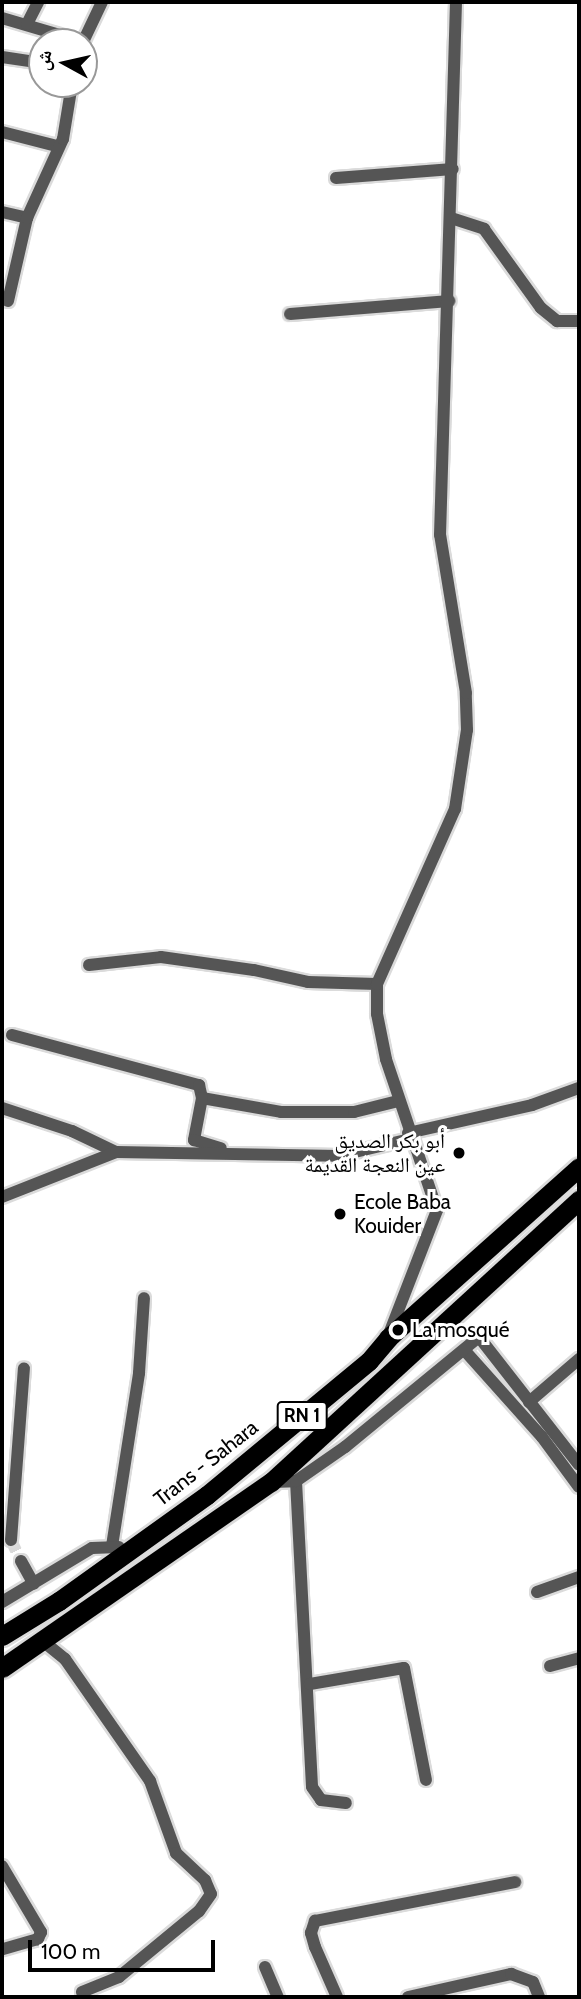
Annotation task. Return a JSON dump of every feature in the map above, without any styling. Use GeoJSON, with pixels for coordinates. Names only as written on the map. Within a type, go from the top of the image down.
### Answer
{"type":"FeatureCollection","features":[{"type":"Feature","properties":{"kind":"highway","name":"Trans - Sahara"},"geometry":{"type":"LineString","coordinates":[[2,1636],[134,1548],[207,1495],[369,1361],[388,1338],[579,1167]]}},
{"type":"Feature","properties":{"kind":"highway","name":"RN 1"},"geometry":{"type":"LineString","coordinates":[[2,1668],[44,1643],[271,1482],[579,1200]]}},
{"type":"Feature","properties":{"kind":"street"},"geometry":{"type":"LineString","coordinates":[[27,24],[38,2]]}},
{"type":"Feature","properties":{"kind":"street"},"geometry":{"type":"LineString","coordinates":[[90,28],[102,2]]}},
{"type":"Feature","properties":{"kind":"street"},"geometry":{"type":"LineString","coordinates":[[388,1338],[437,1210],[434,1192],[409,1136],[398,1101],[377,1014],[377,984],[438,849],[463,774],[466,694],[440,535],[456,2]]}},
{"type":"Feature","properties":{"kind":"street"},"geometry":{"type":"LineString","coordinates":[[2,18],[39,28]]}},
{"type":"Feature","properties":{"kind":"street"},"geometry":{"type":"LineString","coordinates":[[2,57],[28,61]]}},
{"type":"Feature","properties":{"kind":"street"},"geometry":{"type":"LineString","coordinates":[[4,303],[27,218],[66,128],[70,98]]}},
{"type":"Feature","properties":{"kind":"street"},"geometry":{"type":"LineString","coordinates":[[2,132],[57,146]]}},
{"type":"Feature","properties":{"kind":"street"},"geometry":{"type":"LineString","coordinates":[[336,178],[453,169]]}},
{"type":"Feature","properties":{"kind":"street"},"geometry":{"type":"LineString","coordinates":[[2,212],[27,218]]}},
{"type":"Feature","properties":{"kind":"street"},"geometry":{"type":"LineString","coordinates":[[451,218],[484,229],[541,309],[557,321],[579,321]]}},
{"type":"Feature","properties":{"kind":"street"},"geometry":{"type":"LineString","coordinates":[[290,314],[449,301]]}},
{"type":"Feature","properties":{"kind":"street"},"geometry":{"type":"LineString","coordinates":[[89,965],[161,957],[307,982],[377,984]]}},
{"type":"Feature","properties":{"kind":"street"},"geometry":{"type":"LineString","coordinates":[[12,1035],[200,1086],[202,1098],[193,1136],[196,1143],[287,1157]]}},
{"type":"Feature","properties":{"kind":"street"},"geometry":{"type":"LineString","coordinates":[[2,1197],[116,1152],[338,1156],[532,1105],[579,1088]]}},
{"type":"Feature","properties":{"kind":"street"},"geometry":{"type":"LineString","coordinates":[[202,1098],[293,1112],[354,1112],[398,1101]]}},
{"type":"Feature","properties":{"kind":"street"},"geometry":{"type":"LineString","coordinates":[[2,1108],[72,1131],[116,1152]]}},
{"type":"Feature","properties":{"kind":"street"},"geometry":{"type":"LineString","coordinates":[[112,1546],[139,1373],[144,1298]]}},
{"type":"Feature","properties":{"kind":"street"},"geometry":{"type":"LineString","coordinates":[[271,1482],[296,1481],[466,1352],[479,1337],[579,1465]]}},
{"type":"Feature","properties":{"kind":"street"},"geometry":{"type":"LineString","coordinates":[[466,1352],[542,1437],[579,1487]]}},
{"type":"Feature","properties":{"kind":"street"},"geometry":{"type":"LineString","coordinates":[[530,1402],[579,1359]]}},
{"type":"Feature","properties":{"kind":"street"},"geometry":{"type":"LineString","coordinates":[[10,1540],[24,1368]]}},
{"type":"Feature","properties":{"kind":"street"},"geometry":{"type":"LineString","coordinates":[[296,1481],[300,1601],[310,1684],[312,1787],[321,1800],[346,1803]]}},
{"type":"Feature","properties":{"kind":"street"},"geometry":{"type":"LineString","coordinates":[[2,1602],[92,1548],[134,1548]]}},
{"type":"Feature","properties":{"kind":"street"},"geometry":{"type":"LineString","coordinates":[[21,1561],[34,1584]]}},
{"type":"Feature","properties":{"kind":"street"},"geometry":{"type":"LineString","coordinates":[[537,1592],[579,1577]]}},
{"type":"Feature","properties":{"kind":"street"},"geometry":{"type":"LineString","coordinates":[[44,1643],[65,1658],[150,1781],[176,1853],[205,1881],[211,1894],[199,1912],[119,1977],[82,1992]]}},
{"type":"Feature","properties":{"kind":"street"},"geometry":{"type":"LineString","coordinates":[[550,1666],[579,1658]]}},
{"type":"Feature","properties":{"kind":"street"},"geometry":{"type":"LineString","coordinates":[[310,1684],[404,1668],[426,1780]]}},
{"type":"Feature","properties":{"kind":"street"},"geometry":{"type":"LineString","coordinates":[[2,1866],[41,1932],[38,1939],[2,1949]]}},
{"type":"Feature","properties":{"kind":"street"},"geometry":{"type":"LineString","coordinates":[[337,1997],[314,1947],[311,1933],[315,1921],[515,1882]]}},
{"type":"Feature","properties":{"kind":"street"},"geometry":{"type":"LineString","coordinates":[[265,1967],[278,1997]]}},
{"type":"Feature","properties":{"kind":"street"},"geometry":{"type":"LineString","coordinates":[[408,1997],[511,1974],[533,1982],[539,1997]]}},
{"type":"Feature","properties":{"kind":"tunnel"},"geometry":{"type":"LineString","coordinates":[[11,1540],[21,1561]]}},
{"type":"Feature","properties":{"kind":"place","name":"أبو بكر الصديق عين النعجة القديمة"},"geometry":{"type":"Point","coordinates":[459,1153]}},
{"type":"Feature","properties":{"kind":"place","name":"Ecole Baba Kouider"},"geometry":{"type":"Point","coordinates":[340,1214]}},
{"type":"Feature","properties":{"kind":"place","name":"La mosqué"},"geometry":{"type":"Point","coordinates":[398,1330]}}]}
